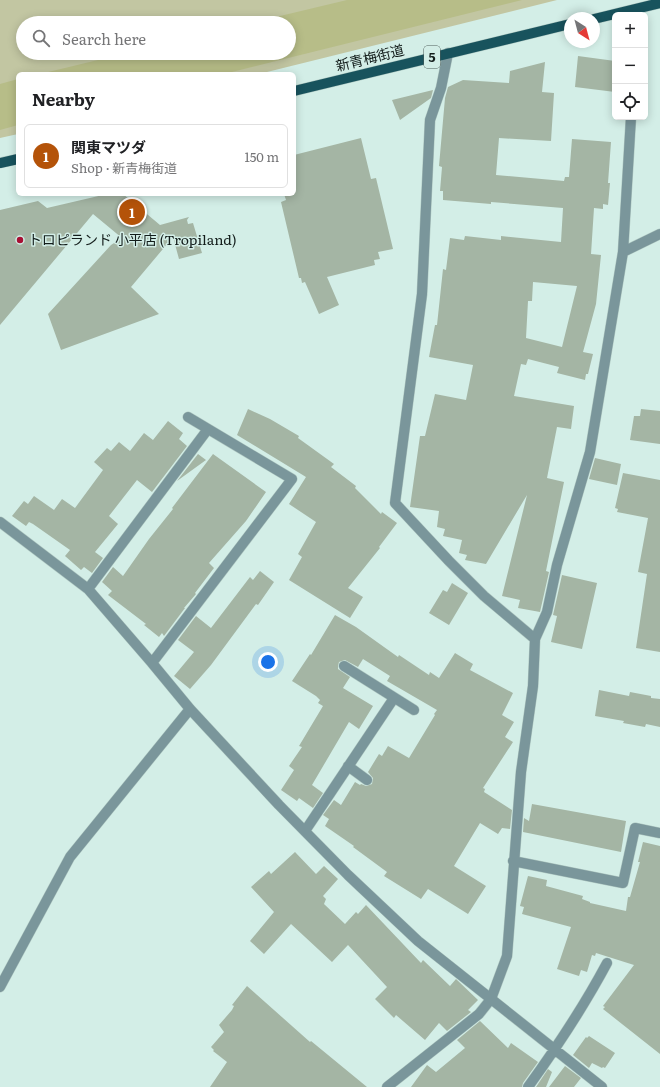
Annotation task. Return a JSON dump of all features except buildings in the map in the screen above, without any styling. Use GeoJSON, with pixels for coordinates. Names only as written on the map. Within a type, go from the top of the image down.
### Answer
{"type":"FeatureCollection","features":[{"type":"Feature","properties":{"kind":"main road"},"geometry":{"type":"LineString","coordinates":[[600,18],[642,11],[660,3]]}},
{"type":"Feature","properties":{"kind":"main road","name":"新青梅街道"},"geometry":{"type":"LineString","coordinates":[[296,91],[564,25]]}},
{"type":"Feature","properties":{"kind":"main road"},"geometry":{"type":"LineString","coordinates":[[0,163],[16,159]]}},
{"type":"Feature","properties":{"kind":"street"},"geometry":{"type":"LineString","coordinates":[[448,53],[441,88],[430,120],[422,294],[395,503],[484,596],[536,639]]}},
{"type":"Feature","properties":{"kind":"street"},"geometry":{"type":"LineString","coordinates":[[387,1087],[479,1014],[492,999],[507,956],[521,772],[533,686],[536,639],[546,612],[557,565],[590,452],[623,252],[631,120]]}},
{"type":"Feature","properties":{"kind":"street"},"geometry":{"type":"LineString","coordinates":[[623,252],[660,234]]}},
{"type":"Feature","properties":{"kind":"street"},"geometry":{"type":"LineString","coordinates":[[152,663],[292,479],[188,417]]}},
{"type":"Feature","properties":{"kind":"street"},"geometry":{"type":"LineString","coordinates":[[88,589],[208,429]]}},
{"type":"Feature","properties":{"kind":"street"},"geometry":{"type":"LineString","coordinates":[[0,522],[88,589],[190,709],[304,831],[418,941],[602,1087]]}},
{"type":"Feature","properties":{"kind":"street"},"geometry":{"type":"LineString","coordinates":[[344,666],[414,710]]}},
{"type":"Feature","properties":{"kind":"street"},"geometry":{"type":"LineString","coordinates":[[304,831],[394,698]]}},
{"type":"Feature","properties":{"kind":"street"},"geometry":{"type":"LineString","coordinates":[[0,986],[70,857],[190,709]]}},
{"type":"Feature","properties":{"kind":"street"},"geometry":{"type":"LineString","coordinates":[[348,766],[367,780]]}},
{"type":"Feature","properties":{"kind":"street"},"geometry":{"type":"LineString","coordinates":[[514,861],[623,883],[635,828],[660,833]]}},
{"type":"Feature","properties":{"kind":"street"},"geometry":{"type":"LineString","coordinates":[[528,1087],[555,1050],[608,963]]}},
{"type":"Feature","properties":{"kind":"green space"},"geometry":{"type":"Polygon","coordinates":[[[0,0],[557,0],[267,72],[16,72],[16,134],[0,138],[0,0]]]}},
{"type":"Feature","properties":{"kind":"green space"},"geometry":{"type":"Polygon","coordinates":[[[347,0],[522,0],[296,56],[296,16],[280,16],[347,0]]]}},
{"type":"Feature","properties":{"kind":"green space"},"geometry":{"type":"Polygon","coordinates":[[[98,60],[280,60],[232,72],[48,72],[98,60]]]}},
{"type":"Feature","properties":{"kind":"green space"},"geometry":{"type":"Polygon","coordinates":[[[16,80],[16,126],[0,130],[0,84],[16,80]]]}},
{"type":"Feature","properties":{"kind":"place","name":"関東マツダ"},"geometry":{"type":"Point","coordinates":[132,212]}},
{"type":"Feature","properties":{"kind":"place","name":"トロピランド 小平店 (Tropiland)"},"geometry":{"type":"Point","coordinates":[20,240]}}]}
